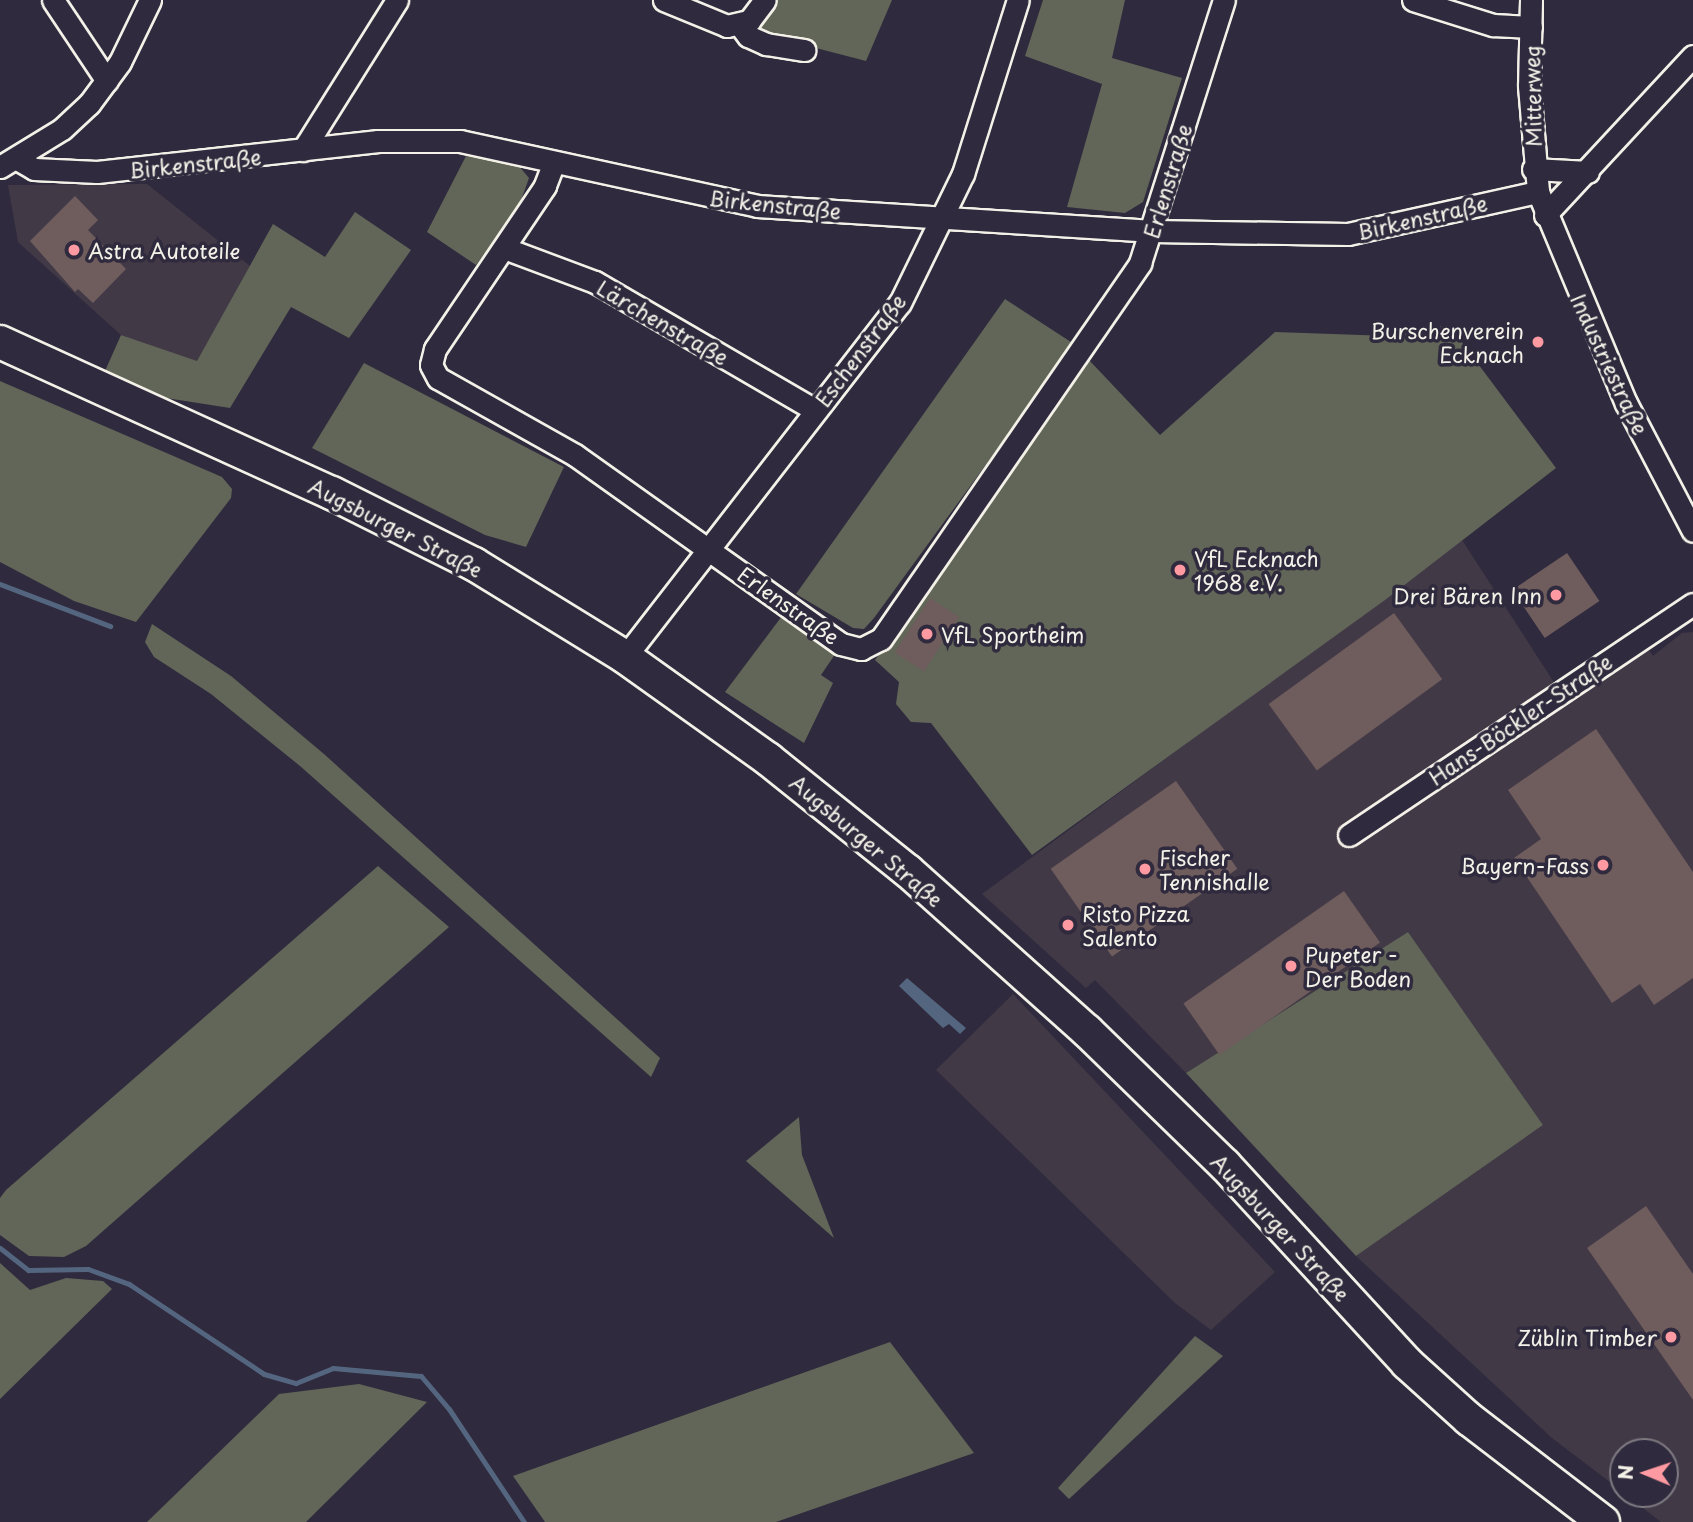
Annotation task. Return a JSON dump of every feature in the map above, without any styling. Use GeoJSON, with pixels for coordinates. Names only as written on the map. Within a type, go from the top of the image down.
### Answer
{"type":"FeatureCollection","features":[{"type":"Feature","properties":{"kind":"main road","name":"Augsburger Straße"},"geometry":{"type":"LineString","coordinates":[[0,342],[474,564],[625,657],[768,759],[908,871],[1087,1031],[1225,1165],[1407,1363],[1469,1419],[1603,1522]]}},
{"type":"Feature","properties":{"kind":"street"},"geometry":{"type":"LineString","coordinates":[[52,0],[107,81]]}},
{"type":"Feature","properties":{"kind":"street"},"geometry":{"type":"LineString","coordinates":[[9,163],[62,129],[107,81],[150,0]]}},
{"type":"Feature","properties":{"kind":"street"},"geometry":{"type":"LineString","coordinates":[[303,150],[397,0]]}},
{"type":"Feature","properties":{"kind":"street"},"geometry":{"type":"LineString","coordinates":[[664,0],[714,23],[739,24],[765,0]]}},
{"type":"Feature","properties":{"kind":"street","name":"Eschenstraße"},"geometry":{"type":"LineString","coordinates":[[625,657],[707,547],[900,303],[963,174],[1018,0]]}},
{"type":"Feature","properties":{"kind":"street","name":"Erlenstraße"},"geometry":{"type":"LineString","coordinates":[[554,162],[545,186],[435,349],[431,365],[438,378],[575,455],[841,645],[861,649],[881,639],[1091,341],[1140,263],[1153,231],[1224,0]]}},
{"type":"Feature","properties":{"kind":"street"},"geometry":{"type":"LineString","coordinates":[[1413,0],[1493,25],[1531,27]]}},
{"type":"Feature","properties":{"kind":"street","name":"Mitterweg"},"geometry":{"type":"LineString","coordinates":[[1531,0],[1534,169],[1538,192]]}},
{"type":"Feature","properties":{"kind":"street"},"geometry":{"type":"LineString","coordinates":[[739,24],[748,36],[766,44],[805,50]]}},
{"type":"Feature","properties":{"kind":"street"},"geometry":{"type":"LineString","coordinates":[[1545,215],[1588,172],[1693,56]]}},
{"type":"Feature","properties":{"kind":"street","name":"Birkenstraße"},"geometry":{"type":"LineString","coordinates":[[9,163],[34,169],[97,172],[303,150],[449,141],[757,206],[1153,231],[1348,234],[1538,192]]}},
{"type":"Feature","properties":{"kind":"street"},"geometry":{"type":"LineString","coordinates":[[1534,169],[1588,172]]}},
{"type":"Feature","properties":{"kind":"street","name":"Industriestraße"},"geometry":{"type":"LineString","coordinates":[[1538,192],[1545,215],[1626,403],[1693,531]]}},
{"type":"Feature","properties":{"kind":"street","name":"Lärchenstraße"},"geometry":{"type":"LineString","coordinates":[[505,248],[595,282],[815,410]]}},
{"type":"Feature","properties":{"kind":"street","name":"Hans-Böckler-Straße"},"geometry":{"type":"LineString","coordinates":[[1349,835],[1693,604]]}},
{"type":"Feature","properties":{"kind":"shaded area"},"geometry":{"type":"Polygon","coordinates":[[[147,184],[250,266],[197,362],[121,335],[18,242],[8,185],[147,184]]]}},
{"type":"Feature","properties":{"kind":"shaded area"},"geometry":{"type":"Polygon","coordinates":[[[1462,540],[1555,684],[1635,630],[1653,656],[1682,633],[1693,632],[1693,1522],[1661,1522],[1643,1508],[1679,1508],[1679,1438],[1609,1438],[1609,1481],[1552,1438],[1356,1256],[1543,1125],[1408,932],[1186,1073],[1095,980],[1086,988],[982,894],[1462,540]]]}},
{"type":"Feature","properties":{"kind":"shaded area"},"geometry":{"type":"Polygon","coordinates":[[[1013,994],[1275,1272],[1211,1330],[1175,1303],[936,1070],[1013,994]]]}},
{"type":"Feature","properties":{"kind":"green space"},"geometry":{"type":"Polygon","coordinates":[[[774,0],[892,0],[866,61],[762,34],[761,26],[774,0]]]}},
{"type":"Feature","properties":{"kind":"green space"},"geometry":{"type":"Polygon","coordinates":[[[1043,0],[1125,0],[1112,58],[1182,78],[1143,202],[1125,213],[1067,207],[1102,84],[1025,56],[1043,0]]]}},
{"type":"Feature","properties":{"kind":"green space"},"geometry":{"type":"Polygon","coordinates":[[[466,156],[518,165],[529,178],[518,209],[476,265],[427,232],[466,156]]]}},
{"type":"Feature","properties":{"kind":"green space"},"geometry":{"type":"Polygon","coordinates":[[[355,212],[411,250],[349,338],[291,307],[230,408],[166,398],[105,371],[121,335],[197,361],[273,224],[325,257],[355,212]]]}},
{"type":"Feature","properties":{"kind":"green space"},"geometry":{"type":"Polygon","coordinates":[[[1005,299],[1074,344],[874,618],[864,629],[853,628],[796,594],[1005,299]]]}},
{"type":"Feature","properties":{"kind":"green space","name":"VfL Ecknach 1968 e.V."},"geometry":{"type":"Polygon","coordinates":[[[1449,325],[1556,468],[1385,600],[1032,855],[931,723],[911,722],[896,704],[899,682],[875,660],[1089,360],[1160,435],[1275,332],[1390,336],[1449,325]]]}},
{"type":"Feature","properties":{"kind":"green space"},"geometry":{"type":"Polygon","coordinates":[[[364,363],[564,467],[526,547],[485,535],[312,448],[364,363]]]}},
{"type":"Feature","properties":{"kind":"green space"},"geometry":{"type":"Polygon","coordinates":[[[0,381],[222,477],[232,489],[231,498],[136,622],[74,601],[0,562],[0,381]]]}},
{"type":"Feature","properties":{"kind":"green space"},"geometry":{"type":"Polygon","coordinates":[[[785,612],[838,650],[821,675],[833,683],[804,743],[725,692],[785,612]]]}},
{"type":"Feature","properties":{"kind":"green space"},"geometry":{"type":"Polygon","coordinates":[[[152,624],[231,676],[324,754],[660,1058],[651,1077],[300,766],[211,694],[154,657],[145,642],[152,624]]]}},
{"type":"Feature","properties":{"kind":"green space"},"geometry":{"type":"Polygon","coordinates":[[[378,866],[449,927],[86,1246],[64,1257],[29,1256],[0,1235],[0,1198],[6,1190],[378,866]]]}},
{"type":"Feature","properties":{"kind":"green space"},"geometry":{"type":"Polygon","coordinates":[[[1408,932],[1543,1125],[1356,1256],[1186,1073],[1408,932]]]}},
{"type":"Feature","properties":{"kind":"green space"},"geometry":{"type":"Polygon","coordinates":[[[799,1117],[802,1155],[834,1238],[746,1161],[799,1117]]]}},
{"type":"Feature","properties":{"kind":"green space"},"geometry":{"type":"Polygon","coordinates":[[[0,1263],[30,1290],[66,1278],[103,1281],[112,1289],[0,1399],[0,1263]]]}},
{"type":"Feature","properties":{"kind":"green space"},"geometry":{"type":"Polygon","coordinates":[[[1195,1336],[1223,1356],[1069,1499],[1058,1488],[1195,1336]]]}},
{"type":"Feature","properties":{"kind":"green space"},"geometry":{"type":"Polygon","coordinates":[[[890,1342],[974,1453],[776,1522],[545,1522],[513,1476],[890,1342]]]}},
{"type":"Feature","properties":{"kind":"green space"},"geometry":{"type":"Polygon","coordinates":[[[359,1384],[427,1402],[306,1522],[147,1522],[279,1394],[359,1384]]]}},
{"type":"Feature","properties":{"kind":"water"},"geometry":{"type":"Polygon","coordinates":[[[907,978],[966,1028],[960,1034],[949,1024],[943,1028],[899,986],[907,978]]]}},
{"type":"Feature","properties":{"kind":"building","name":"Astra Autoteile"},"geometry":{"type":"Polygon","coordinates":[[[75,196],[98,220],[88,230],[126,269],[93,303],[78,289],[75,292],[30,241],[75,196]]]}},
{"type":"Feature","properties":{"kind":"building","name":"Drei Bären Inn"},"geometry":{"type":"Polygon","coordinates":[[[1567,553],[1599,601],[1545,638],[1512,590],[1567,553]]]}},
{"type":"Feature","properties":{"kind":"building","name":"VfL Sportheim"},"geometry":{"type":"Polygon","coordinates":[[[930,598],[959,617],[924,672],[895,653],[930,598]]]}},
{"type":"Feature","properties":{"kind":"building"},"geometry":{"type":"Polygon","coordinates":[[[1394,613],[1442,679],[1317,770],[1269,704],[1394,613]]]}},
{"type":"Feature","properties":{"kind":"building","name":"Bayern-Fass"},"geometry":{"type":"Polygon","coordinates":[[[1596,729],[1693,872],[1693,978],[1654,1005],[1640,984],[1612,1003],[1514,858],[1541,839],[1508,790],[1596,729]]]}},
{"type":"Feature","properties":{"kind":"building","name":"Fischer Tennishalle"},"geometry":{"type":"Polygon","coordinates":[[[1176,781],[1237,869],[1112,956],[1051,869],[1176,781]]]}},
{"type":"Feature","properties":{"kind":"building","name":"Pupeter - Der Boden"},"geometry":{"type":"Polygon","coordinates":[[[1344,891],[1380,943],[1220,1055],[1183,1003],[1344,891]]]}},
{"type":"Feature","properties":{"kind":"building","name":"Züblin Timber"},"geometry":{"type":"Polygon","coordinates":[[[1646,1206],[1693,1274],[1693,1400],[1587,1248],[1646,1206]]]}},
{"type":"Feature","properties":{"kind":"waterway"},"geometry":{"type":"LineString","coordinates":[[0,584],[110,626]]}},
{"type":"Feature","properties":{"kind":"waterway"},"geometry":{"type":"LineString","coordinates":[[0,1248],[28,1270],[88,1269],[129,1284],[264,1374],[296,1383],[333,1368],[421,1376],[449,1409],[524,1522]]}},
{"type":"Feature","properties":{"kind":"place","name":"Astra Autoteile"},"geometry":{"type":"Point","coordinates":[74,250]}},
{"type":"Feature","properties":{"kind":"place","name":"Burschenverein Ecknach"},"geometry":{"type":"Point","coordinates":[1538,342]}},
{"type":"Feature","properties":{"kind":"place","name":"VfL Ecknach 1968 e.V."},"geometry":{"type":"Point","coordinates":[1180,570]}},
{"type":"Feature","properties":{"kind":"place","name":"Drei Bären Inn"},"geometry":{"type":"Point","coordinates":[1556,595]}},
{"type":"Feature","properties":{"kind":"place","name":"VfL Sportheim"},"geometry":{"type":"Point","coordinates":[927,634]}},
{"type":"Feature","properties":{"kind":"place","name":"Bayern-Fass"},"geometry":{"type":"Point","coordinates":[1603,865]}},
{"type":"Feature","properties":{"kind":"place","name":"Fischer Tennishalle"},"geometry":{"type":"Point","coordinates":[1145,869]}},
{"type":"Feature","properties":{"kind":"place","name":"Risto Pizza Salento"},"geometry":{"type":"Point","coordinates":[1068,925]}},
{"type":"Feature","properties":{"kind":"place","name":"Pupeter - Der Boden"},"geometry":{"type":"Point","coordinates":[1291,966]}},
{"type":"Feature","properties":{"kind":"place","name":"Züblin Timber"},"geometry":{"type":"Point","coordinates":[1671,1337]}}]}
